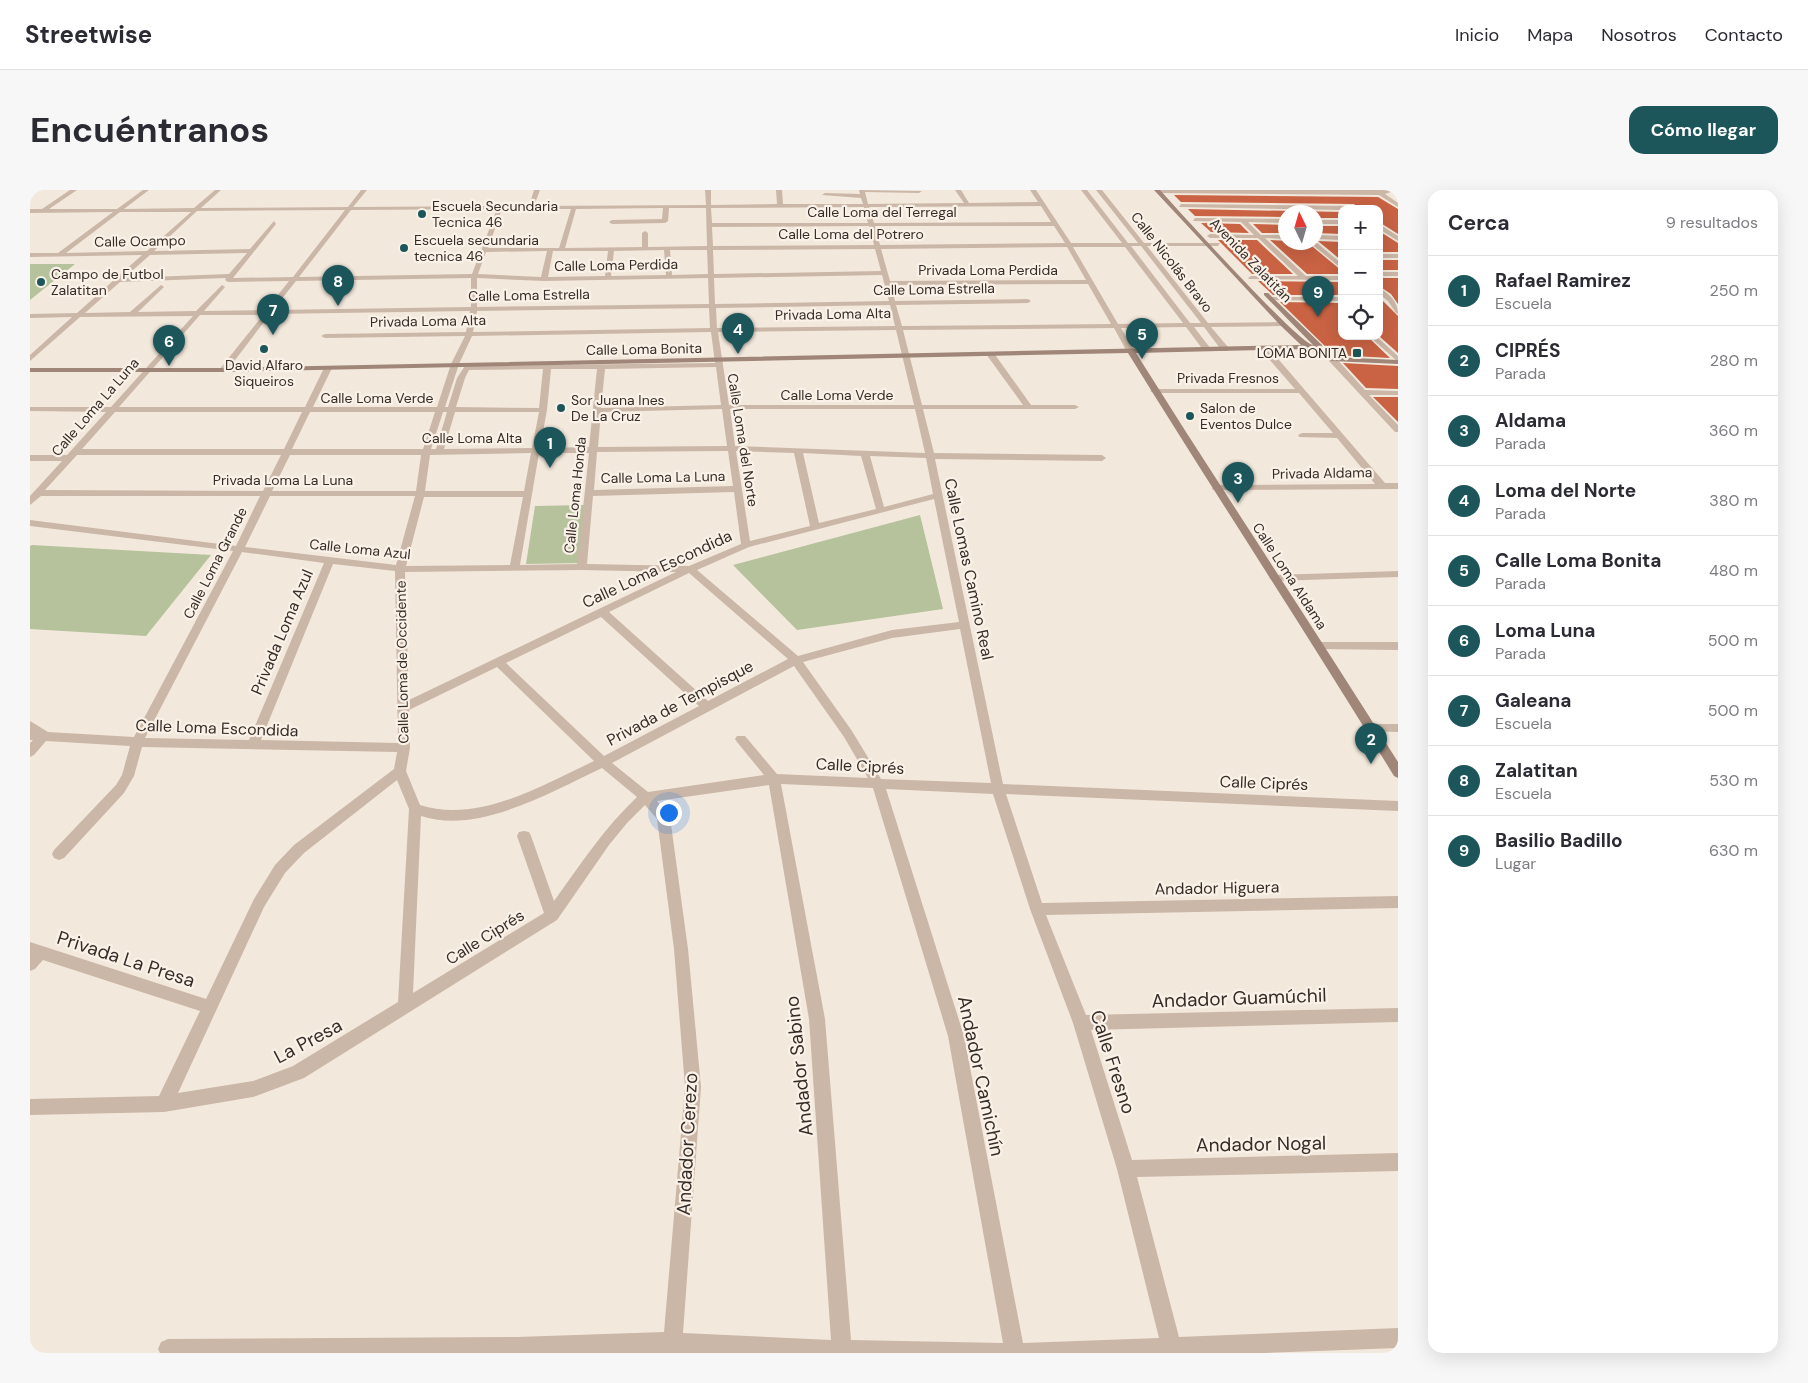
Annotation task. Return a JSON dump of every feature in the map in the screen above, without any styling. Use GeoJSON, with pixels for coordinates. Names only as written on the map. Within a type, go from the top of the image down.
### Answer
{"type":"FeatureCollection","features":[{"type":"Feature","properties":{"kind":"street"},"geometry":{"type":"LineString","coordinates":[[30,220],[74,190]]}},
{"type":"Feature","properties":{"kind":"street"},"geometry":{"type":"LineString","coordinates":[[60,254],[146,190]]}},
{"type":"Feature","properties":{"kind":"street"},"geometry":{"type":"LineString","coordinates":[[30,359],[218,190]]}},
{"type":"Feature","properties":{"kind":"street"},"geometry":{"type":"LineString","coordinates":[[223,370],[364,190]]}},
{"type":"Feature","properties":{"kind":"street"},"geometry":{"type":"LineString","coordinates":[[531,208],[538,190]]}},
{"type":"Feature","properties":{"kind":"street","name":"Calle Loma del Norte"},"geometry":{"type":"LineString","coordinates":[[708,190],[710,276],[714,330],[746,545]]}},
{"type":"Feature","properties":{"kind":"street"},"geometry":{"type":"LineString","coordinates":[[779,190],[780,205]]}},
{"type":"Feature","properties":{"kind":"street"},"geometry":{"type":"LineString","coordinates":[[958,190],[967,204]]}},
{"type":"Feature","properties":{"kind":"street","name":"Calle Loma Aldama"},"geometry":{"type":"LineString","coordinates":[[1032,190],[1069,245],[1154,391],[1320,646],[1398,773]]}},
{"type":"Feature","properties":{"kind":"street","name":"Calle Nicolás Bravo"},"geometry":{"type":"LineString","coordinates":[[1084,190],[1207,349]]}},
{"type":"Feature","properties":{"kind":"street","name":"Calle Nicolás Bravo"},"geometry":{"type":"LineString","coordinates":[[1100,190],[1225,349]]}},
{"type":"Feature","properties":{"kind":"street"},"geometry":{"type":"LineString","coordinates":[[1157,190],[1380,193],[1394,190]]}},
{"type":"Feature","properties":{"kind":"street","name":"Avenida Zalatitán"},"geometry":{"type":"LineString","coordinates":[[1157,190],[1282,324],[1298,340],[1310,348]]}},
{"type":"Feature","properties":{"kind":"street","name":"Avenida Zalatitán"},"geometry":{"type":"LineString","coordinates":[[1165,190],[1224,251]]}},
{"type":"Feature","properties":{"kind":"street"},"geometry":{"type":"LineString","coordinates":[[825,195],[919,191]]}},
{"type":"Feature","properties":{"kind":"street"},"geometry":{"type":"LineString","coordinates":[[1249,191],[1256,196]]}},
{"type":"Feature","properties":{"kind":"street"},"geometry":{"type":"LineString","coordinates":[[1332,191],[1340,197]]}},
{"type":"Feature","properties":{"kind":"street","name":"Calle Lomas Camino Real"},"geometry":{"type":"LineString","coordinates":[[863,192],[899,327],[930,456],[998,789]]}},
{"type":"Feature","properties":{"kind":"street"},"geometry":{"type":"LineString","coordinates":[[1380,193],[1398,205]]}},
{"type":"Feature","properties":{"kind":"street"},"geometry":{"type":"LineString","coordinates":[[1263,202],[1278,214]]}},
{"type":"Feature","properties":{"kind":"street"},"geometry":{"type":"LineString","coordinates":[[1348,202],[1352,205]]}},
{"type":"Feature","properties":{"kind":"street"},"geometry":{"type":"LineString","coordinates":[[30,211],[1041,204]]}},
{"type":"Feature","properties":{"kind":"street"},"geometry":{"type":"LineString","coordinates":[[1181,206],[1338,208]]}},
{"type":"Feature","properties":{"kind":"street"},"geometry":{"type":"LineString","coordinates":[[562,249],[574,207]]}},
{"type":"Feature","properties":{"kind":"street"},"geometry":{"type":"LineString","coordinates":[[612,222],[665,221],[666,207]]}},
{"type":"Feature","properties":{"kind":"street","name":"Calle Loma de Occidente"},"geometry":{"type":"LineString","coordinates":[[400,771],[404,748],[400,569],[420,494],[426,452],[455,364],[469,334],[474,308],[474,276],[500,208]]}},
{"type":"Feature","properties":{"kind":"street"},"geometry":{"type":"LineString","coordinates":[[1195,220],[1278,221]]}},
{"type":"Feature","properties":{"kind":"street"},"geometry":{"type":"LineString","coordinates":[[1243,221],[1304,278]]}},
{"type":"Feature","properties":{"kind":"street"},"geometry":{"type":"LineString","coordinates":[[1323,222],[1338,222]]}},
{"type":"Feature","properties":{"kind":"street"},"geometry":{"type":"LineString","coordinates":[[229,278],[274,223]]}},
{"type":"Feature","properties":{"kind":"street","name":"Calle Loma del Terregal"},"geometry":{"type":"LineString","coordinates":[[709,224],[1056,224]]}},
{"type":"Feature","properties":{"kind":"street"},"geometry":{"type":"LineString","coordinates":[[1383,229],[1398,239]]}},
{"type":"Feature","properties":{"kind":"street"},"geometry":{"type":"LineString","coordinates":[[644,233],[645,248]]}},
{"type":"Feature","properties":{"kind":"street"},"geometry":{"type":"LineString","coordinates":[[1210,236],[1278,237]]}},
{"type":"Feature","properties":{"kind":"street"},"geometry":{"type":"LineString","coordinates":[[1323,237],[1338,238]]}},
{"type":"Feature","properties":{"kind":"street"},"geometry":{"type":"LineString","coordinates":[[1388,238],[1398,239]]}},
{"type":"Feature","properties":{"kind":"street","name":"Calle Loma del Potrero"},"geometry":{"type":"LineString","coordinates":[[484,250],[667,247],[1218,244]]}},
{"type":"Feature","properties":{"kind":"street"},"geometry":{"type":"LineString","coordinates":[[667,247],[669,277]]}},
{"type":"Feature","properties":{"kind":"street"},"geometry":{"type":"LineString","coordinates":[[608,277],[611,248]]}},
{"type":"Feature","properties":{"kind":"street"},"geometry":{"type":"LineString","coordinates":[[544,279],[550,249]]}},
{"type":"Feature","properties":{"kind":"street"},"geometry":{"type":"LineString","coordinates":[[1321,250],[1338,264]]}},
{"type":"Feature","properties":{"kind":"street","name":"Calle Ocampo"},"geometry":{"type":"LineString","coordinates":[[30,255],[250,251]]}},
{"type":"Feature","properties":{"kind":"street"},"geometry":{"type":"LineString","coordinates":[[1328,256],[1338,256]]}},
{"type":"Feature","properties":{"kind":"street"},"geometry":{"type":"LineString","coordinates":[[1383,256],[1398,256]]}},
{"type":"Feature","properties":{"kind":"street","name":"Avenida Zalatitán"},"geometry":{"type":"LineString","coordinates":[[1244,271],[1320,350],[1332,359]]}},
{"type":"Feature","properties":{"kind":"street","name":"Calle Loma Perdida"},"geometry":{"type":"LineString","coordinates":[[119,280],[474,276],[544,279],[884,273]]}},
{"type":"Feature","properties":{"kind":"street"},"geometry":{"type":"LineString","coordinates":[[1383,274],[1398,274]]}},
{"type":"Feature","properties":{"kind":"street"},"geometry":{"type":"LineString","coordinates":[[1251,278],[1338,278]]}},
{"type":"Feature","properties":{"kind":"street","name":"Privada Loma Perdida"},"geometry":{"type":"LineString","coordinates":[[887,283],[1090,282]]}},
{"type":"Feature","properties":{"kind":"street"},"geometry":{"type":"LineString","coordinates":[[132,314],[161,287]]}},
{"type":"Feature","properties":{"kind":"street","name":"Calle Loma La Luna"},"geometry":{"type":"LineString","coordinates":[[30,502],[222,287]]}},
{"type":"Feature","properties":{"kind":"street"},"geometry":{"type":"LineString","coordinates":[[1383,292],[1398,294]]}},
{"type":"Feature","properties":{"kind":"street"},"geometry":{"type":"LineString","coordinates":[[1383,293],[1391,300],[1397,311]]}},
{"type":"Feature","properties":{"kind":"street"},"geometry":{"type":"LineString","coordinates":[[1271,299],[1338,300]]}},
{"type":"Feature","properties":{"kind":"street"},"geometry":{"type":"LineString","coordinates":[[1332,299],[1338,304]]}},
{"type":"Feature","properties":{"kind":"street"},"geometry":{"type":"LineString","coordinates":[[1383,300],[1391,300]]}},
{"type":"Feature","properties":{"kind":"street","name":"Calle Loma Estrella"},"geometry":{"type":"LineString","coordinates":[[30,316],[712,304],[1028,301]]}},
{"type":"Feature","properties":{"kind":"street","name":"Privada Loma Alta"},"geometry":{"type":"LineString","coordinates":[[325,336],[899,327],[1282,324]]}},
{"type":"Feature","properties":{"kind":"street"},"geometry":{"type":"LineString","coordinates":[[1376,340],[1398,361]]}},
{"type":"Feature","properties":{"kind":"street"},"geometry":{"type":"LineString","coordinates":[[1264,348],[1382,486]]}},
{"type":"Feature","properties":{"kind":"street","name":"Calle Loma Bonita"},"geometry":{"type":"LineString","coordinates":[[30,370],[223,370],[455,364],[719,362],[906,355],[1130,350],[1310,348],[1320,350]]}},
{"type":"Feature","properties":{"kind":"street"},"geometry":{"type":"LineString","coordinates":[[990,354],[1029,407]]}},
{"type":"Feature","properties":{"kind":"street"},"geometry":{"type":"LineString","coordinates":[[1332,359],[1398,361]]}},
{"type":"Feature","properties":{"kind":"street"},"geometry":{"type":"LineString","coordinates":[[1332,359],[1396,425]]}},
{"type":"Feature","properties":{"kind":"street"},"geometry":{"type":"LineString","coordinates":[[439,452],[466,369],[719,362]]}},
{"type":"Feature","properties":{"kind":"street","name":"Calle Loma Honda"},"geometry":{"type":"LineString","coordinates":[[582,567],[601,366]]}},
{"type":"Feature","properties":{"kind":"street"},"geometry":{"type":"LineString","coordinates":[[514,568],[543,410],[547,367]]}},
{"type":"Feature","properties":{"kind":"street","name":"Calle Loma Grande"},"geometry":{"type":"LineString","coordinates":[[60,854],[120,789],[128,776],[137,742],[239,549],[328,368]]}},
{"type":"Feature","properties":{"kind":"street","name":"Privada Fresnos"},"geometry":{"type":"LineString","coordinates":[[1154,391],[1302,391]]}},
{"type":"Feature","properties":{"kind":"street"},"geometry":{"type":"LineString","coordinates":[[1362,392],[1398,393]]}},
{"type":"Feature","properties":{"kind":"street","name":"Calle Loma Verde"},"geometry":{"type":"LineString","coordinates":[[598,410],[724,407],[1075,407]]}},
{"type":"Feature","properties":{"kind":"street","name":"Calle Loma Verde"},"geometry":{"type":"LineString","coordinates":[[30,409],[543,410]]}},
{"type":"Feature","properties":{"kind":"street"},"geometry":{"type":"LineString","coordinates":[[1302,435],[1339,436]]}},
{"type":"Feature","properties":{"kind":"street","name":"Calle Loma Alta"},"geometry":{"type":"LineString","coordinates":[[30,458],[72,455],[286,452],[535,452],[731,448],[930,456]]}},
{"type":"Feature","properties":{"kind":"street"},"geometry":{"type":"LineString","coordinates":[[798,450],[815,527]]}},
{"type":"Feature","properties":{"kind":"street"},"geometry":{"type":"LineString","coordinates":[[865,453],[881,511]]}},
{"type":"Feature","properties":{"kind":"street"},"geometry":{"type":"LineString","coordinates":[[930,456],[1102,458]]}},
{"type":"Feature","properties":{"kind":"street","name":"Privada Aldama"},"geometry":{"type":"LineString","coordinates":[[1216,488],[1398,486]]}},
{"type":"Feature","properties":{"kind":"street","name":"Calle Loma La Luna"},"geometry":{"type":"LineString","coordinates":[[589,493],[737,489]]}},
{"type":"Feature","properties":{"kind":"street","name":"Privada Loma La Luna"},"geometry":{"type":"LineString","coordinates":[[38,493],[528,494]]}},
{"type":"Feature","properties":{"kind":"street","name":"Calle Loma Escondida"},"geometry":{"type":"LineString","coordinates":[[403,708],[690,569],[746,545],[937,496]]}},
{"type":"Feature","properties":{"kind":"street","name":"Calle Loma Azul"},"geometry":{"type":"LineString","coordinates":[[30,523],[400,569],[582,567],[690,569]]}},
{"type":"Feature","properties":{"kind":"street","name":"Privada Loma Azul"},"geometry":{"type":"LineString","coordinates":[[253,745],[330,560]]}},
{"type":"Feature","properties":{"kind":"street","name":"Andador Camichín"},"geometry":{"type":"LineString","coordinates":[[690,569],[796,660],[848,734],[878,784],[956,1036],[1015,1353]]}},
{"type":"Feature","properties":{"kind":"street"},"geometry":{"type":"LineString","coordinates":[[1274,578],[1398,574]]}},
{"type":"Feature","properties":{"kind":"street"},"geometry":{"type":"LineString","coordinates":[[602,612],[708,708]]}},
{"type":"Feature","properties":{"kind":"street","name":"Privada de Tempisque"},"geometry":{"type":"LineString","coordinates":[[415,809],[436,816],[457,816],[512,805],[603,762],[796,660],[892,634],[965,625]]}},
{"type":"Feature","properties":{"kind":"street"},"geometry":{"type":"LineString","coordinates":[[1320,646],[1398,646]]}},
{"type":"Feature","properties":{"kind":"street"},"geometry":{"type":"LineString","coordinates":[[499,662],[603,762],[646,798]]}},
{"type":"Feature","properties":{"kind":"street"},"geometry":{"type":"LineString","coordinates":[[30,726],[44,735],[30,752]]}},
{"type":"Feature","properties":{"kind":"street"},"geometry":{"type":"LineString","coordinates":[[1369,728],[1398,728]]}},
{"type":"Feature","properties":{"kind":"street","name":"Calle Loma Escondida"},"geometry":{"type":"LineString","coordinates":[[30,735],[137,742],[404,748]]}},
{"type":"Feature","properties":{"kind":"street"},"geometry":{"type":"LineString","coordinates":[[741,739],[774,779]]}},
{"type":"Feature","properties":{"kind":"street"},"geometry":{"type":"LineString","coordinates":[[164,1104],[259,903],[280,869],[299,850],[400,771],[415,809],[405,1007]]}},
{"type":"Feature","properties":{"kind":"street","name":"Calle Ciprés"},"geometry":{"type":"LineString","coordinates":[[405,1007],[552,916],[604,841],[622,819],[646,798],[774,779],[1398,806]]}},
{"type":"Feature","properties":{"kind":"street","name":"Andador Sabino"},"geometry":{"type":"LineString","coordinates":[[774,779],[817,1019],[842,1352]]}},
{"type":"Feature","properties":{"kind":"street","name":"Calle Fresno"},"geometry":{"type":"LineString","coordinates":[[998,789],[1037,909],[1081,1022],[1126,1169],[1173,1350]]}},
{"type":"Feature","properties":{"kind":"street","name":"Andador Cerezo"},"geometry":{"type":"LineString","coordinates":[[646,798],[663,817],[681,949],[694,1087],[673,1347]]}},
{"type":"Feature","properties":{"kind":"street"},"geometry":{"type":"LineString","coordinates":[[524,836],[552,916]]}},
{"type":"Feature","properties":{"kind":"street","name":"Andador Higuera"},"geometry":{"type":"LineString","coordinates":[[1037,909],[1398,902]]}},
{"type":"Feature","properties":{"kind":"street"},"geometry":{"type":"LineString","coordinates":[[30,964],[35,951]]}},
{"type":"Feature","properties":{"kind":"street","name":"Privada La Presa"},"geometry":{"type":"LineString","coordinates":[[35,951],[209,1007]]}},
{"type":"Feature","properties":{"kind":"street","name":"La Presa"},"geometry":{"type":"LineString","coordinates":[[30,1107],[164,1104],[253,1089],[298,1072],[405,1007]]}},
{"type":"Feature","properties":{"kind":"street","name":"Andador Guamúchil"},"geometry":{"type":"LineString","coordinates":[[1081,1022],[1398,1015]]}},
{"type":"Feature","properties":{"kind":"street","name":"Andador Nogal"},"geometry":{"type":"LineString","coordinates":[[1126,1169],[1398,1162]]}},
{"type":"Feature","properties":{"kind":"street"},"geometry":{"type":"LineString","coordinates":[[168,1349],[516,1350],[673,1347],[842,1352],[1015,1353],[1173,1350],[1398,1338]]}},
{"type":"Feature","properties":{"kind":"green space","name":"Campo de Futbol Zalatitan"},"geometry":{"type":"Polygon","coordinates":[[[30,264],[75,264],[30,300],[30,264]]]}},
{"type":"Feature","properties":{"kind":"green space"},"geometry":{"type":"Polygon","coordinates":[[[584,505],[580,563],[526,564],[535,506],[584,505]]]}},
{"type":"Feature","properties":{"kind":"green space"},"geometry":{"type":"Polygon","coordinates":[[[920,515],[943,609],[797,630],[733,565],[920,515]]]}},
{"type":"Feature","properties":{"kind":"green space"},"geometry":{"type":"Polygon","coordinates":[[[30,546],[211,555],[146,636],[30,629],[30,546]]]}},
{"type":"Feature","properties":{"kind":"building"},"geometry":{"type":"Polygon","coordinates":[[[1174,195],[1378,197],[1398,209],[1398,234],[1383,225],[1383,205],[1181,202],[1174,195]]]}},
{"type":"Feature","properties":{"kind":"building"},"geometry":{"type":"Polygon","coordinates":[[[1188,209],[1278,211],[1278,217],[1195,216],[1188,209]]]}},
{"type":"Feature","properties":{"kind":"building"},"geometry":{"type":"Polygon","coordinates":[[[1323,212],[1338,212],[1338,218],[1323,218],[1323,212]]]}},
{"type":"Feature","properties":{"kind":"building"},"geometry":{"type":"Polygon","coordinates":[[[1201,223],[1240,224],[1249,233],[1211,232],[1201,223]]]}},
{"type":"Feature","properties":{"kind":"building"},"geometry":{"type":"Polygon","coordinates":[[[1253,224],[1278,225],[1278,233],[1262,233],[1253,224]]]}},
{"type":"Feature","properties":{"kind":"building"},"geometry":{"type":"Polygon","coordinates":[[[1323,226],[1338,226],[1338,234],[1323,233],[1323,226]]]}},
{"type":"Feature","properties":{"kind":"building"},"geometry":{"type":"Polygon","coordinates":[[[1383,234],[1398,243],[1398,252],[1383,252],[1383,234]]]}},
{"type":"Feature","properties":{"kind":"building"},"geometry":{"type":"Polygon","coordinates":[[[1218,240],[1257,240],[1293,274],[1252,274],[1218,240]]]}},
{"type":"Feature","properties":{"kind":"building"},"geometry":{"type":"Polygon","coordinates":[[[1270,240],[1278,240],[1278,247],[1270,240]]]}},
{"type":"Feature","properties":{"kind":"building"},"geometry":{"type":"Polygon","coordinates":[[[1323,241],[1338,242],[1338,258],[1323,245],[1323,241]]]}},
{"type":"Feature","properties":{"kind":"building"},"geometry":{"type":"Polygon","coordinates":[[[1281,250],[1317,250],[1338,268],[1338,274],[1307,274],[1281,250]]]}},
{"type":"Feature","properties":{"kind":"building"},"geometry":{"type":"Polygon","coordinates":[[[1383,260],[1398,260],[1398,270],[1383,270],[1383,260]]]}},
{"type":"Feature","properties":{"kind":"building"},"geometry":{"type":"Polygon","coordinates":[[[1383,278],[1398,278],[1398,304],[1391,294],[1383,289],[1383,278]]]}},
{"type":"Feature","properties":{"kind":"building"},"geometry":{"type":"Polygon","coordinates":[[[1258,281],[1338,282],[1338,295],[1273,295],[1258,281]]]}},
{"type":"Feature","properties":{"kind":"building"},"geometry":{"type":"Polygon","coordinates":[[[1383,301],[1398,316],[1398,353],[1383,340],[1383,301]]]}},
{"type":"Feature","properties":{"kind":"building"},"geometry":{"type":"Polygon","coordinates":[[[1280,302],[1338,303],[1338,340],[1371,340],[1390,358],[1334,355],[1280,302]]]}},
{"type":"Feature","properties":{"kind":"building"},"geometry":{"type":"Polygon","coordinates":[[[1343,363],[1398,366],[1398,389],[1366,388],[1343,363]]]}},
{"type":"Feature","properties":{"kind":"building"},"geometry":{"type":"Polygon","coordinates":[[[1373,397],[1398,397],[1398,422],[1373,397]]]}},
{"type":"Feature","properties":{"kind":"place","name":"Escuela Secundaria Tecnica 46"},"geometry":{"type":"Point","coordinates":[422,214]}},
{"type":"Feature","properties":{"kind":"place","name":"Escuela secundaria tecnica 46"},"geometry":{"type":"Point","coordinates":[404,248]}},
{"type":"Feature","properties":{"kind":"place","name":"Campo de Futbol Zalatitan"},"geometry":{"type":"Point","coordinates":[41,282]}},
{"type":"Feature","properties":{"kind":"place","name":"Zalatitan"},"geometry":{"type":"Point","coordinates":[338,306]}},
{"type":"Feature","properties":{"kind":"place","name":"Basilio Badillo"},"geometry":{"type":"Point","coordinates":[1318,317]}},
{"type":"Feature","properties":{"kind":"place","name":"Galeana"},"geometry":{"type":"Point","coordinates":[273,335]}},
{"type":"Feature","properties":{"kind":"place","name":"David Alfaro Siqueiros"},"geometry":{"type":"Point","coordinates":[264,349]}},
{"type":"Feature","properties":{"kind":"place","name":"LOMA BONITA"},"geometry":{"type":"Point","coordinates":[1357,353]}},
{"type":"Feature","properties":{"kind":"place","name":"Loma del Norte"},"geometry":{"type":"Point","coordinates":[738,354]}},
{"type":"Feature","properties":{"kind":"place","name":"Calle Loma Bonita"},"geometry":{"type":"Point","coordinates":[1142,359]}},
{"type":"Feature","properties":{"kind":"place","name":"Loma Luna"},"geometry":{"type":"Point","coordinates":[169,366]}},
{"type":"Feature","properties":{"kind":"place","name":"Sor Juana Ines De La Cruz"},"geometry":{"type":"Point","coordinates":[561,408]}},
{"type":"Feature","properties":{"kind":"place","name":"Salon de Eventos Dulce"},"geometry":{"type":"Point","coordinates":[1190,416]}},
{"type":"Feature","properties":{"kind":"place","name":"Rafael Ramirez"},"geometry":{"type":"Point","coordinates":[550,468]}},
{"type":"Feature","properties":{"kind":"place","name":"Aldama"},"geometry":{"type":"Point","coordinates":[1238,503]}},
{"type":"Feature","properties":{"kind":"place","name":"CIPRÉS"},"geometry":{"type":"Point","coordinates":[1371,764]}}]}
